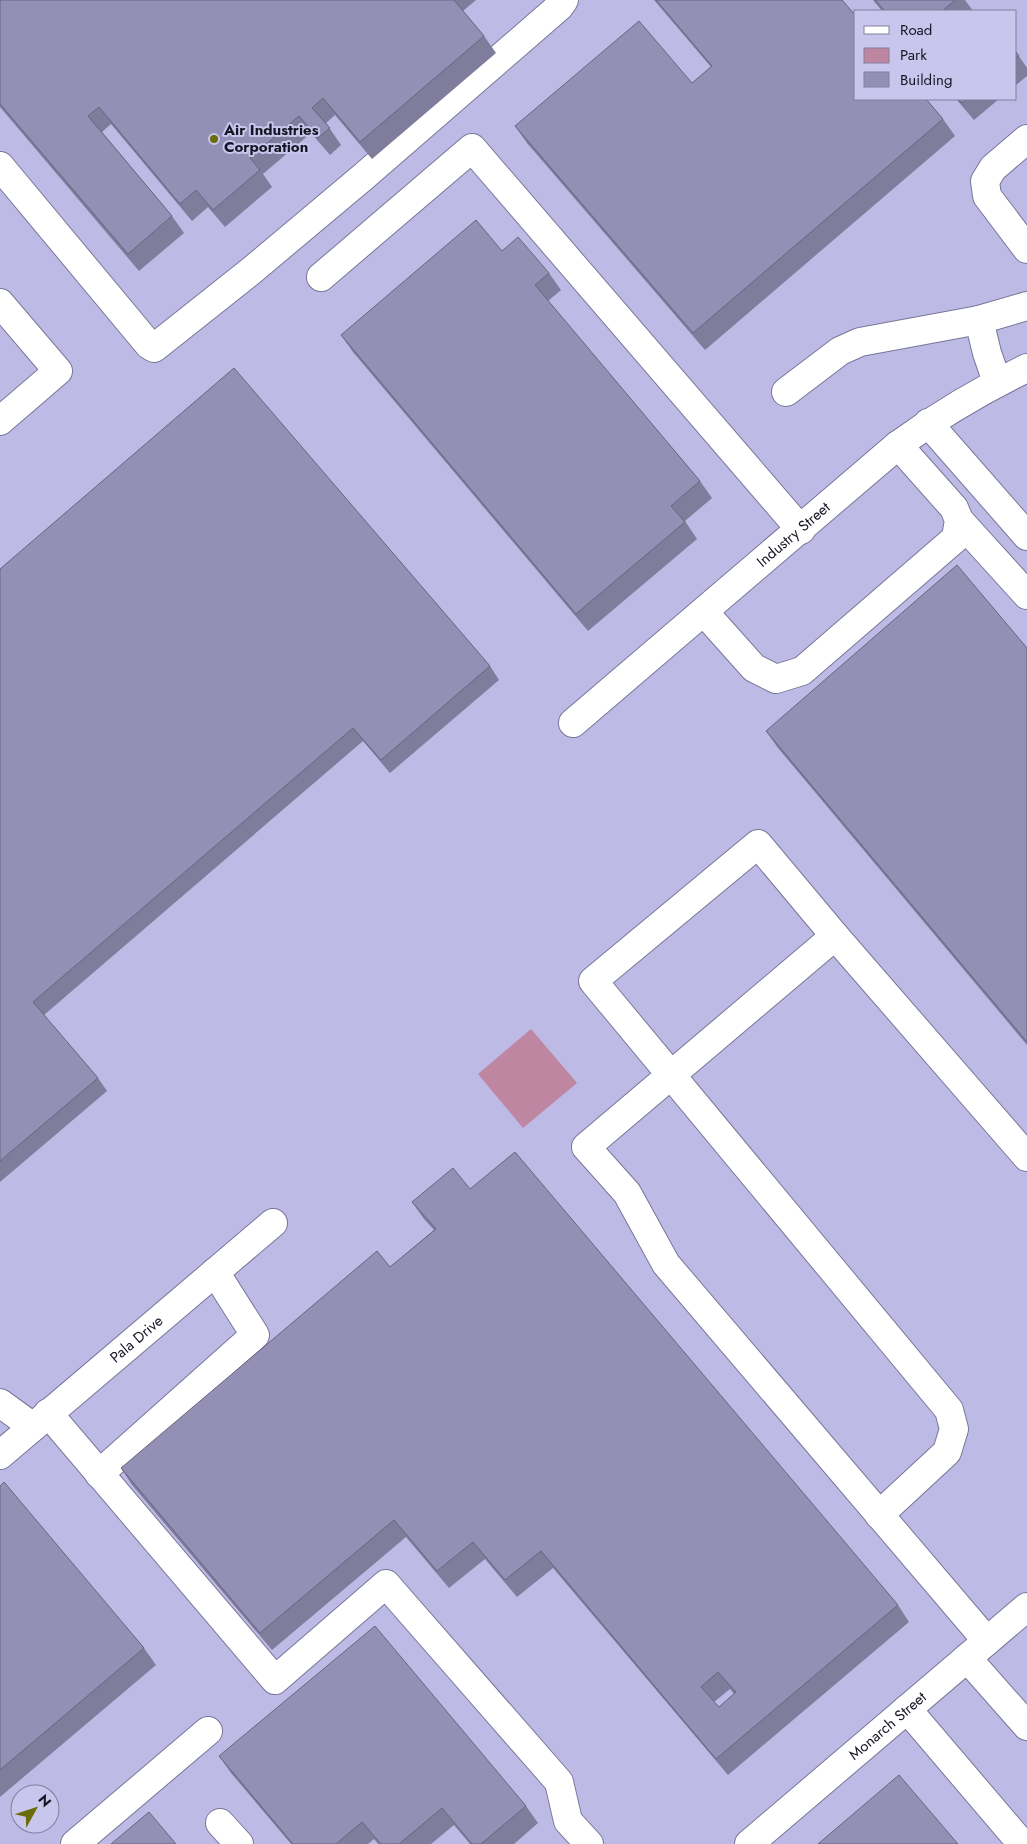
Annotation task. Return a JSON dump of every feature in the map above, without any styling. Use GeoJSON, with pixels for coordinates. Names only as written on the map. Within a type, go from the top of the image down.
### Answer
{"type":"FeatureCollection","features":[{"type":"Feature","properties":{"kind":"street"},"geometry":{"type":"LineString","coordinates":[[0,166],[149,345],[154,348],[251,271],[363,177],[559,7],[564,0]]}},
{"type":"Feature","properties":{"kind":"street"},"geometry":{"type":"LineString","coordinates":[[1027,139],[993,168],[985,181],[987,196],[1027,249]]}},
{"type":"Feature","properties":{"kind":"street"},"geometry":{"type":"LineString","coordinates":[[321,277],[472,148],[801,530]]}},
{"type":"Feature","properties":{"kind":"street"},"geometry":{"type":"LineString","coordinates":[[0,303],[58,371],[0,421]]}},
{"type":"Feature","properties":{"kind":"street"},"geometry":{"type":"LineString","coordinates":[[786,392],[840,351],[860,342],[979,320],[1027,306]]}},
{"type":"Feature","properties":{"kind":"street"},"geometry":{"type":"LineString","coordinates":[[979,320],[987,353],[997,382]]}},
{"type":"Feature","properties":{"kind":"street","name":"Industry Street"},"geometry":{"type":"LineString","coordinates":[[573,723],[801,530],[898,445],[928,423],[997,382],[1027,368]]}},
{"type":"Feature","properties":{"kind":"street"},"geometry":{"type":"LineString","coordinates":[[928,423],[1027,536]]}},
{"type":"Feature","properties":{"kind":"street"},"geometry":{"type":"LineString","coordinates":[[898,445],[954,508],[959,520],[1027,595]]}},
{"type":"Feature","properties":{"kind":"street"},"geometry":{"type":"LineString","coordinates":[[704,612],[754,668],[776,679],[802,671],[956,538],[959,520]]}},
{"type":"Feature","properties":{"kind":"street"},"geometry":{"type":"LineString","coordinates":[[879,1515],[947,1452],[954,1429],[949,1410],[592,982],[758,844],[835,936],[908,1017],[1027,1157]]}},
{"type":"Feature","properties":{"kind":"street"},"geometry":{"type":"LineString","coordinates":[[835,936],[586,1147],[627,1193],[666,1264],[879,1515],[977,1650],[1027,1726]]}},
{"type":"Feature","properties":{"kind":"street","name":"Pala Drive"},"geometry":{"type":"LineString","coordinates":[[0,1455],[273,1223]]}},
{"type":"Feature","properties":{"kind":"street"},"geometry":{"type":"LineString","coordinates":[[100,1474],[255,1335],[215,1272]]}},
{"type":"Feature","properties":{"kind":"street"},"geometry":{"type":"LineString","coordinates":[[0,1403],[41,1420],[100,1474],[275,1680],[386,1584],[558,1782],[568,1821],[589,1844]]}},
{"type":"Feature","properties":{"kind":"street","name":"Monarch Street"},"geometry":{"type":"LineString","coordinates":[[749,1844],[1027,1607]]}},
{"type":"Feature","properties":{"kind":"street"},"geometry":{"type":"LineString","coordinates":[[907,1709],[1022,1844]]}},
{"type":"Feature","properties":{"kind":"street"},"geometry":{"type":"LineString","coordinates":[[75,1844],[208,1731]]}},
{"type":"Feature","properties":{"kind":"street"},"geometry":{"type":"LineString","coordinates":[[220,1823],[238,1844]]}},
{"type":"Feature","properties":{"kind":"shaded area"},"geometry":{"type":"Polygon","coordinates":[[[0,0],[1027,0],[1027,1844],[0,1844],[0,0]]]}},
{"type":"Feature","properties":{"kind":"green space"},"geometry":{"type":"Polygon","coordinates":[[[531,1029],[577,1083],[523,1128],[478,1074],[531,1029]]]}},
{"type":"Feature","properties":{"kind":"building","name":"Air Industries Corporation"},"geometry":{"type":"Polygon","coordinates":[[[0,0],[454,0],[484,36],[360,142],[323,98],[312,108],[330,128],[318,138],[299,116],[250,158],[260,170],[213,210],[196,190],[180,204],[99,107],[88,116],[172,216],[128,254],[0,104],[0,0]]]}},
{"type":"Feature","properties":{"kind":"building"},"geometry":{"type":"Polygon","coordinates":[[[656,0],[842,0],[854,14],[854,100],[927,100],[943,119],[693,333],[515,126],[639,21],[692,83],[712,66],[656,0]]]}},
{"type":"Feature","properties":{"kind":"building"},"geometry":{"type":"Polygon","coordinates":[[[875,0],[955,0],[943,10],[884,10],[875,0]]]}},
{"type":"Feature","properties":{"kind":"building"},"geometry":{"type":"Polygon","coordinates":[[[476,220],[502,251],[518,237],[549,273],[535,285],[700,481],[671,506],[685,522],[576,614],[341,335],[476,220]]]}},
{"type":"Feature","properties":{"kind":"building"},"geometry":{"type":"Polygon","coordinates":[[[234,368],[490,666],[381,760],[353,728],[33,1002],[98,1078],[0,1161],[0,569],[234,368]]]}},
{"type":"Feature","properties":{"kind":"building"},"geometry":{"type":"Polygon","coordinates":[[[957,565],[1027,648],[1027,1042],[766,731],[957,565]]]}},
{"type":"Feature","properties":{"kind":"building"},"geometry":{"type":"Polygon","coordinates":[[[515,1152],[898,1605],[716,1759],[541,1551],[505,1580],[473,1542],[437,1571],[394,1520],[260,1633],[121,1468],[377,1251],[390,1267],[436,1229],[412,1202],[453,1168],[470,1189],[515,1152]],[[718,1672],[701,1687],[719,1707],[736,1692],[718,1672]]]}},
{"type":"Feature","properties":{"kind":"building"},"geometry":{"type":"Polygon","coordinates":[[[4,1482],[144,1648],[0,1770],[0,1486],[4,1482]]]}},
{"type":"Feature","properties":{"kind":"building"},"geometry":{"type":"Polygon","coordinates":[[[375,1626],[526,1806],[481,1844],[472,1844],[442,1808],[399,1844],[381,1844],[362,1822],[336,1844],[293,1844],[219,1756],[375,1626]]]}},
{"type":"Feature","properties":{"kind":"building"},"geometry":{"type":"Polygon","coordinates":[[[899,1775],[958,1844],[818,1844],[899,1775]]]}},
{"type":"Feature","properties":{"kind":"building"},"geometry":{"type":"Polygon","coordinates":[[[149,1812],[176,1844],[111,1844],[149,1812]]]}},
{"type":"Feature","properties":{"kind":"place","name":"Air Industries Corporation"},"geometry":{"type":"Point","coordinates":[214,139]}}]}
